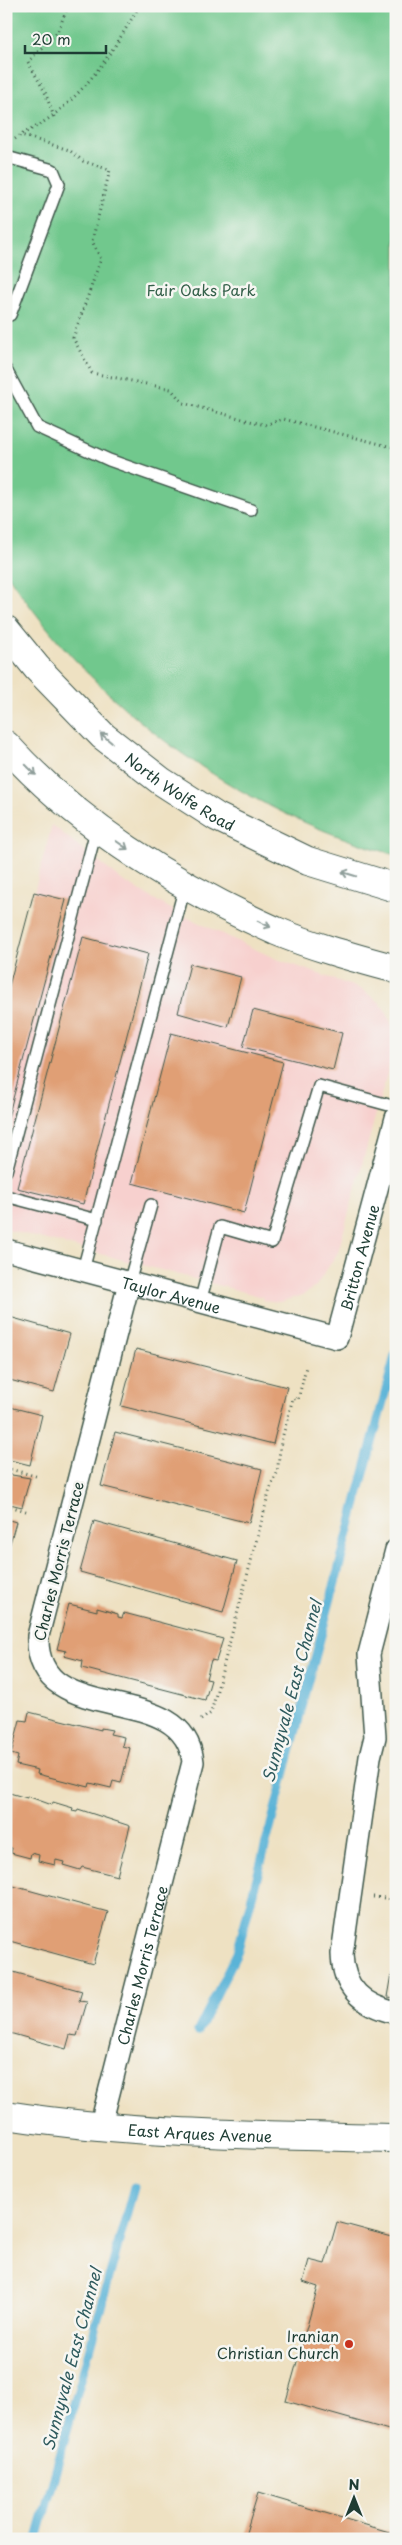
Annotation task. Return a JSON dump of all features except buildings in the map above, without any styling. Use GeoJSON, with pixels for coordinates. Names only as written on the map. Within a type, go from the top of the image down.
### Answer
{"type":"FeatureCollection","features":[{"type":"Feature","properties":{"kind":"main road","name":"North Wolfe Road"},"geometry":{"type":"LineString","coordinates":[[6,630],[37,668],[103,736],[162,781],[217,817],[308,861],[396,888]]}},
{"type":"Feature","properties":{"kind":"main road"},"geometry":{"type":"LineString","coordinates":[[6,745],[56,795],[97,827],[185,886],[278,931],[396,969]]}},
{"type":"Feature","properties":{"kind":"main road","name":"East Arques Avenue"},"geometry":{"type":"LineString","coordinates":[[6,2115],[100,2128],[396,2138]]}},
{"type":"Feature","properties":{"kind":"street","name":"Britton Avenue"},"geometry":{"type":"LineString","coordinates":[[337,1338],[396,1118]]}},
{"type":"Feature","properties":{"kind":"street","name":"Taylor Avenue"},"geometry":{"type":"LineString","coordinates":[[6,1250],[337,1338]]}},
{"type":"Feature","properties":{"kind":"street","name":"Charles Morris Terrace"},"geometry":{"type":"LineString","coordinates":[[100,2128],[192,1772],[192,1752],[183,1732],[170,1721],[154,1714],[74,1693],[56,1682],[43,1667],[37,1653],[38,1636],[129,1283]]}},
{"type":"Feature","properties":{"kind":"street"},"geometry":{"type":"LineString","coordinates":[[396,1550],[369,1654],[375,1737],[370,1757],[342,1954],[344,1973],[352,1990],[362,2000],[375,2007],[396,2013]]}},
{"type":"Feature","properties":{"kind":"lane"},"geometry":{"type":"LineString","coordinates":[[6,161],[10,158],[53,170],[59,184],[10,315],[6,316]]}},
{"type":"Feature","properties":{"kind":"lane"},"geometry":{"type":"LineString","coordinates":[[6,370],[37,427],[109,460],[251,510]]}},
{"type":"Feature","properties":{"kind":"lane"},"geometry":{"type":"LineString","coordinates":[[6,1171],[97,827]]}},
{"type":"Feature","properties":{"kind":"lane"},"geometry":{"type":"LineString","coordinates":[[83,1270],[185,886]]}},
{"type":"Feature","properties":{"kind":"lane"},"geometry":{"type":"LineString","coordinates":[[200,1302],[220,1227],[272,1242],[318,1086],[396,1107]]}},
{"type":"Feature","properties":{"kind":"lane"},"geometry":{"type":"LineString","coordinates":[[6,1196],[97,1220]]}},
{"type":"Feature","properties":{"kind":"lane"},"geometry":{"type":"LineString","coordinates":[[129,1283],[151,1205]]}},
{"type":"Feature","properties":{"kind":"path"},"geometry":{"type":"LineString","coordinates":[[54,116],[45,92],[28,62],[58,31],[68,6]]}},
{"type":"Feature","properties":{"kind":"path"},"geometry":{"type":"LineString","coordinates":[[6,143],[44,124],[74,98],[106,59],[138,6]]}},
{"type":"Feature","properties":{"kind":"path"},"geometry":{"type":"LineString","coordinates":[[22,135],[69,150],[83,161],[110,170],[92,241],[101,259],[73,338],[92,373],[170,389],[183,403],[265,425],[284,418],[396,448]]}},
{"type":"Feature","properties":{"kind":"path"},"geometry":{"type":"LineString","coordinates":[[183,1732],[211,1713],[270,1489],[277,1473],[280,1442],[293,1398],[298,1400],[306,1367]]}},
{"type":"Feature","properties":{"kind":"path"},"geometry":{"type":"LineString","coordinates":[[6,1468],[39,1477]]}},
{"type":"Feature","properties":{"kind":"path"},"geometry":{"type":"LineString","coordinates":[[6,1506],[29,1512]]}},
{"type":"Feature","properties":{"kind":"shaded area"},"geometry":{"type":"Polygon","coordinates":[[[52,825],[123,881],[178,913],[274,958],[361,989],[380,1003],[387,1013],[392,1026],[393,1052],[338,1252],[316,1286],[303,1295],[280,1302],[262,1300],[263,1297],[6,1229],[6,998],[52,825]]]}},
{"type":"Feature","properties":{"kind":"green space","name":"Fair Oaks Park"},"geometry":{"type":"Polygon","coordinates":[[[6,6],[396,6],[396,855],[337,836],[280,811],[227,782],[176,749],[128,711],[83,669],[43,622],[6,572],[6,6]]]}},
{"type":"Feature","properties":{"kind":"waterway","name":"Sunnyvale East Channel"},"geometry":{"type":"LineString","coordinates":[[198,2031],[237,1953],[396,1352]]}},
{"type":"Feature","properties":{"kind":"waterway","name":"Sunnyvale East Channel"},"geometry":{"type":"LineString","coordinates":[[37,2539],[134,2187]]}},
{"type":"Feature","properties":{"kind":"place","name":"Iranian Christian Church"},"geometry":{"type":"Point","coordinates":[349,2344]}}]}
